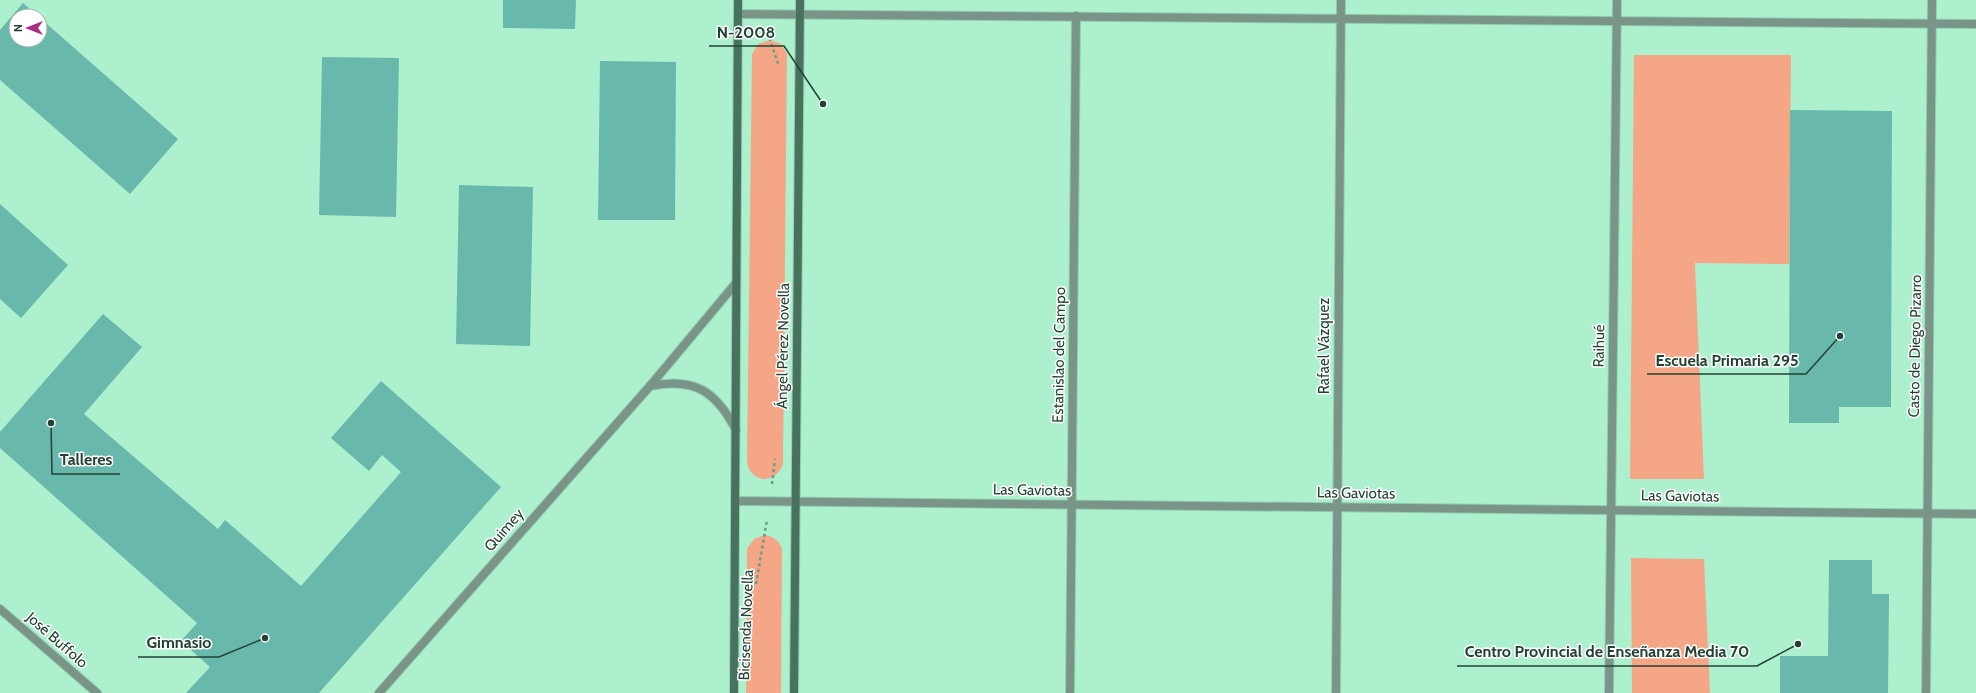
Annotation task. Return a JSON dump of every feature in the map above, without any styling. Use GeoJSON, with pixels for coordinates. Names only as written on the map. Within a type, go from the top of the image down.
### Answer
{"type":"FeatureCollection","features":[{"type":"Feature","properties":{"kind":"main road"},"geometry":{"type":"LineString","coordinates":[[734,693],[738,0]]}},
{"type":"Feature","properties":{"kind":"main road","name":"Ángel Pérez Novella"},"geometry":{"type":"LineString","coordinates":[[794,693],[800,0]]}},
{"type":"Feature","properties":{"kind":"street","name":"Rafael Vázquez"},"geometry":{"type":"LineString","coordinates":[[1336,693],[1341,0]]}},
{"type":"Feature","properties":{"kind":"street","name":"Raihué"},"geometry":{"type":"LineString","coordinates":[[1609,693],[1617,0]]}},
{"type":"Feature","properties":{"kind":"street","name":"Casto de Diego Pizarro"},"geometry":{"type":"LineString","coordinates":[[1926,693],[1932,0]]}},
{"type":"Feature","properties":{"kind":"street"},"geometry":{"type":"LineString","coordinates":[[738,14],[1976,24]]}},
{"type":"Feature","properties":{"kind":"street","name":"Estanislao del Campo"},"geometry":{"type":"LineString","coordinates":[[1070,693],[1076,16]]}},
{"type":"Feature","properties":{"kind":"street","name":"Quimey"},"geometry":{"type":"LineString","coordinates":[[379,693],[650,386],[736,283]]}},
{"type":"Feature","properties":{"kind":"street"},"geometry":{"type":"LineString","coordinates":[[650,386],[676,383],[690,384],[717,400],[726,411],[736,430]]}},
{"type":"Feature","properties":{"kind":"street","name":"Las Gaviotas"},"geometry":{"type":"LineString","coordinates":[[735,501],[1976,514]]}},
{"type":"Feature","properties":{"kind":"street","name":"José Buffolo"},"geometry":{"type":"LineString","coordinates":[[0,609],[97,693]]}},
{"type":"Feature","properties":{"kind":"path","name":"Bicisenda Novella"},"geometry":{"type":"LineString","coordinates":[[755,591],[757,570],[765,535]]}},
{"type":"Feature","properties":{"kind":"shaded area"},"geometry":{"type":"Polygon","coordinates":[[[770,40],[781,44],[787,54],[783,464],[780,471],[775,475],[764,479],[754,475],[747,463],[752,54],[758,44],[770,40]]]}},
{"type":"Feature","properties":{"kind":"shaded area"},"geometry":{"type":"Polygon","coordinates":[[[1634,55],[1791,55],[1789,264],[1695,263],[1704,479],[1630,479],[1634,55]]]}},
{"type":"Feature","properties":{"kind":"shaded area"},"geometry":{"type":"Polygon","coordinates":[[[765,535],[776,539],[782,549],[781,693],[746,693],[747,549],[754,539],[765,535]]]}},
{"type":"Feature","properties":{"kind":"shaded area"},"geometry":{"type":"Polygon","coordinates":[[[1631,558],[1704,559],[1710,693],[1632,693],[1631,558]]]}},
{"type":"Feature","properties":{"kind":"building"},"geometry":{"type":"Polygon","coordinates":[[[503,0],[576,0],[575,29],[503,28],[503,0]]]}},
{"type":"Feature","properties":{"kind":"building"},"geometry":{"type":"Polygon","coordinates":[[[23,3],[29,8],[19,8],[23,3]]]}},
{"type":"Feature","properties":{"kind":"building"},"geometry":{"type":"Polygon","coordinates":[[[8,21],[8,48],[48,48],[48,25],[178,139],[130,194],[0,80],[0,30],[8,21]]]}},
{"type":"Feature","properties":{"kind":"building"},"geometry":{"type":"Polygon","coordinates":[[[322,57],[399,58],[396,217],[319,215],[322,57]]]}},
{"type":"Feature","properties":{"kind":"building"},"geometry":{"type":"Polygon","coordinates":[[[600,61],[676,62],[675,220],[598,220],[600,61]]]}},
{"type":"Feature","properties":{"kind":"building"},"geometry":{"type":"Polygon","coordinates":[[[1790,110],[1892,111],[1891,407],[1839,407],[1839,423],[1789,423],[1790,110]]]}},
{"type":"Feature","properties":{"kind":"building"},"geometry":{"type":"Polygon","coordinates":[[[459,185],[533,187],[530,346],[456,344],[459,185]]]}},
{"type":"Feature","properties":{"kind":"building"},"geometry":{"type":"Polygon","coordinates":[[[0,204],[68,265],[21,318],[0,299],[0,204]]]}},
{"type":"Feature","properties":{"kind":"building"},"geometry":{"type":"Polygon","coordinates":[[[103,314],[142,347],[84,414],[218,529],[225,520],[301,586],[401,472],[382,455],[369,471],[331,438],[381,381],[501,487],[319,693],[186,693],[210,667],[181,641],[197,623],[0,448],[0,432],[103,314]]]}},
{"type":"Feature","properties":{"kind":"building"},"geometry":{"type":"Polygon","coordinates":[[[1829,560],[1872,560],[1872,594],[1889,594],[1888,693],[1780,693],[1780,656],[1828,656],[1829,560]]]}},
{"type":"Feature","properties":{"kind":"place","name":"N-2008"},"geometry":{"type":"Point","coordinates":[823,104]}},
{"type":"Feature","properties":{"kind":"place","name":"Escuela Primaria 295"},"geometry":{"type":"Point","coordinates":[1840,336]}},
{"type":"Feature","properties":{"kind":"place","name":"Talleres"},"geometry":{"type":"Point","coordinates":[51,423]}},
{"type":"Feature","properties":{"kind":"place","name":"Gimnasio"},"geometry":{"type":"Point","coordinates":[265,638]}},
{"type":"Feature","properties":{"kind":"place","name":"Centro Provincial de Enseñanza Media 70"},"geometry":{"type":"Point","coordinates":[1798,644]}}]}
